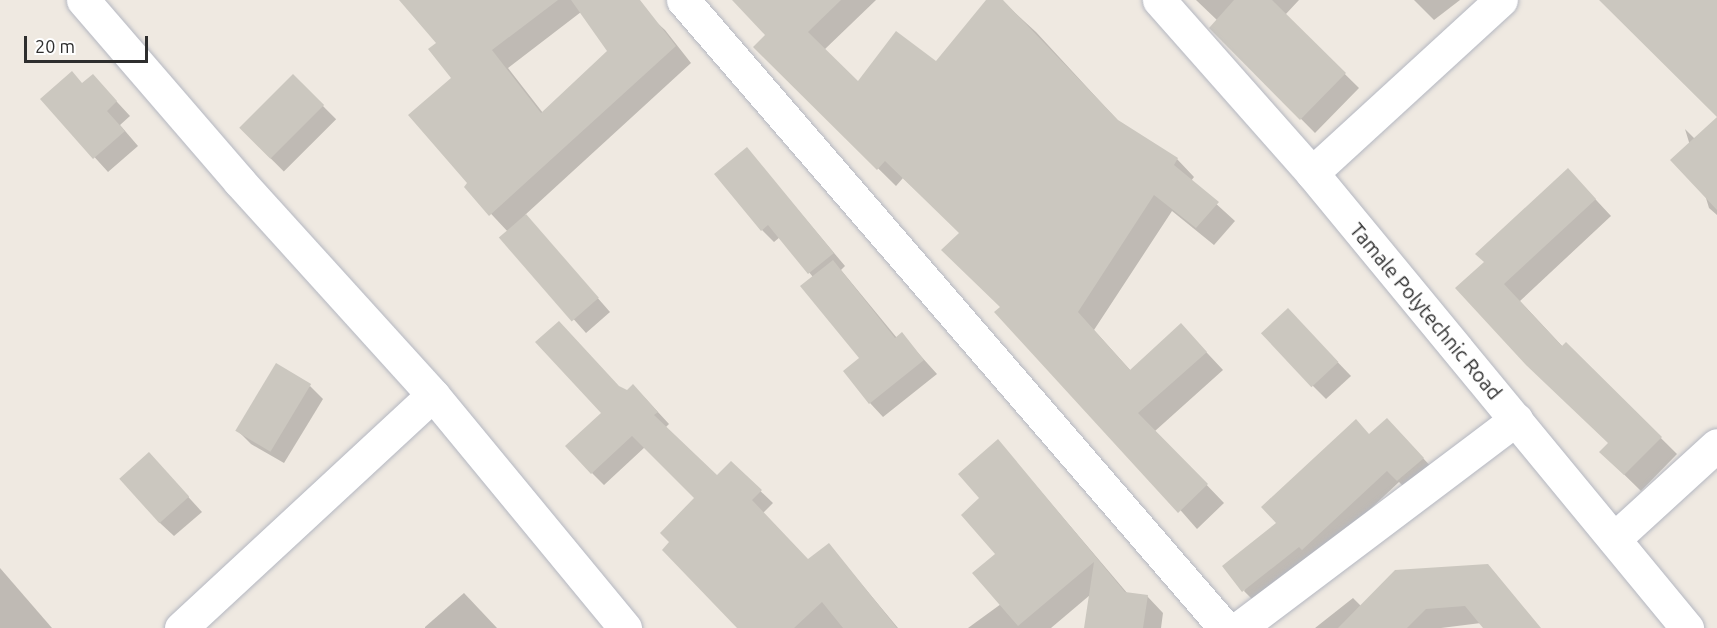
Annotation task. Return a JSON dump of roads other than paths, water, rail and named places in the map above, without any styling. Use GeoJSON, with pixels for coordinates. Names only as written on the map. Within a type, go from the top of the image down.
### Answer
{"type":"FeatureCollection","features":[{"type":"Feature","properties":{"kind":"street"},"geometry":{"type":"LineString","coordinates":[[83,0],[239,181],[433,395],[625,628]]}},
{"type":"Feature","properties":{"kind":"street"},"geometry":{"type":"LineString","coordinates":[[683,0],[1225,628]]}},
{"type":"Feature","properties":{"kind":"street","name":"Tamale Polytechnic Road"},"geometry":{"type":"LineString","coordinates":[[1159,0],[1312,173],[1687,628]]}},
{"type":"Feature","properties":{"kind":"street"},"geometry":{"type":"LineString","coordinates":[[1312,173],[1501,0]]}},
{"type":"Feature","properties":{"kind":"street"},"geometry":{"type":"LineString","coordinates":[[181,628],[433,395]]}},
{"type":"Feature","properties":{"kind":"street"},"geometry":{"type":"LineString","coordinates":[[1239,628],[1516,418]]}},
{"type":"Feature","properties":{"kind":"street"},"geometry":{"type":"LineString","coordinates":[[1614,539],[1717,445]]}}]}
